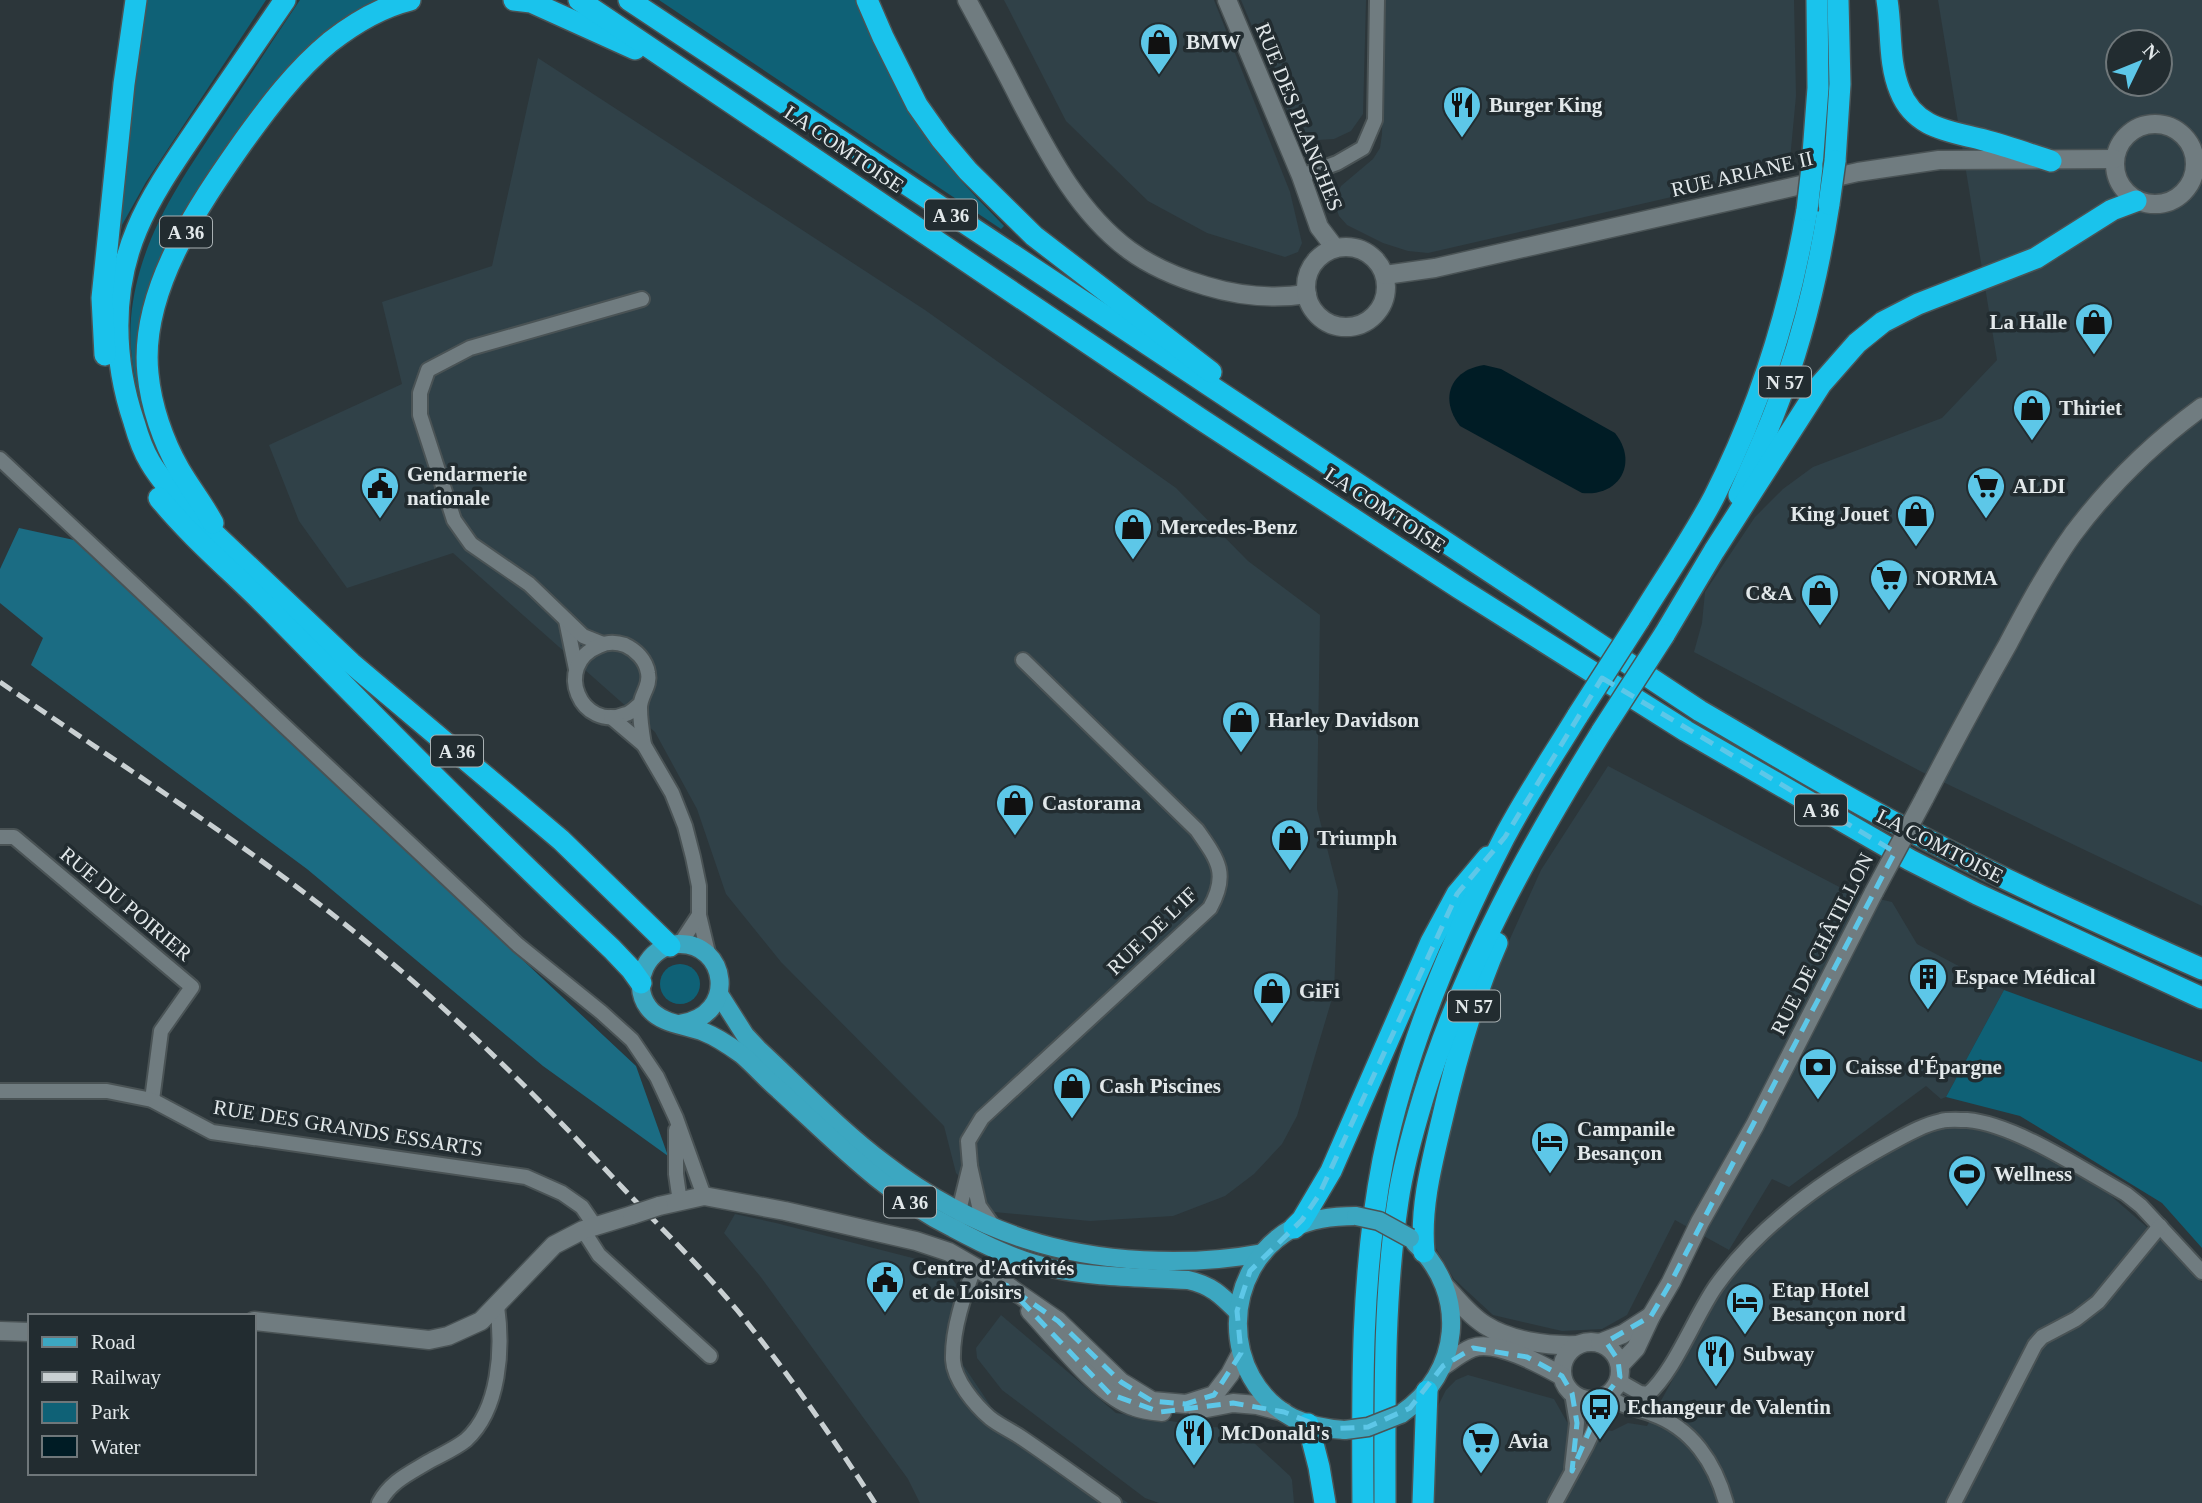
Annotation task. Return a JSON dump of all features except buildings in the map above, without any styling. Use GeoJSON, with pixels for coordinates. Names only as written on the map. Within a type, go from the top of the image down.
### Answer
{"type":"FeatureCollection","features":[{"type":"Feature","properties":{"kind":"highway","name":"A 36"},"geometry":{"type":"LineString","coordinates":[[136,0],[124,84],[102,298],[109,386],[137,467],[165,505],[418,761],[612,949],[640,983]]}},
{"type":"Feature","properties":{"kind":"highway","name":"A 36"},"geometry":{"type":"LineString","coordinates":[[105,360],[121,245],[136,208],[176,142],[277,0]]}},
{"type":"Feature","properties":{"kind":"highway","name":"A 36"},"geometry":{"type":"LineString","coordinates":[[285,0],[154,195],[130,248],[120,301],[118,344],[122,383],[140,441],[163,483],[351,663],[561,840],[675,945]]}},
{"type":"Feature","properties":{"kind":"highway","name":"A 36"},"geometry":{"type":"LineString","coordinates":[[220,538],[202,502],[179,469],[157,414],[147,373],[149,327],[153,309],[169,267],[198,208],[281,92],[331,41],[377,13],[410,0]]}},
{"type":"Feature","properties":{"kind":"highway","name":"A 36"},"geometry":{"type":"LineString","coordinates":[[514,0],[531,2],[674,65]]}},
{"type":"Feature","properties":{"kind":"highway","name":"LA COMTOISE"},"geometry":{"type":"LineString","coordinates":[[579,0],[1209,425],[1459,588],[1686,731],[1910,860],[1976,894],[2202,998]]}},
{"type":"Feature","properties":{"kind":"highway","name":"LA COMTOISE"},"geometry":{"type":"LineString","coordinates":[[629,0],[1700,711],[1890,820],[1988,870],[2202,969]]}},
{"type":"Feature","properties":{"kind":"highway","name":"A 36"},"geometry":{"type":"LineString","coordinates":[[867,0],[917,105],[941,139],[989,194],[1057,255],[1205,367],[1273,428]]}},
{"type":"Feature","properties":{"kind":"highway","name":"N 57"},"geometry":{"type":"LineString","coordinates":[[1363,1503],[1365,1312],[1368,1272],[1384,1159],[1404,1078],[1431,1000],[1505,837],[1713,498],[1750,416],[1788,301],[1807,210],[1818,88],[1817,0]]}},
{"type":"Feature","properties":{"kind":"highway","name":"N 57"},"geometry":{"type":"LineString","coordinates":[[1385,1503],[1385,1353],[1390,1273],[1398,1200],[1414,1127],[1443,1037],[1480,949],[1507,894],[1575,774],[1714,551],[1775,411],[1795,354],[1822,250],[1835,161],[1840,84],[1838,0]]}},
{"type":"Feature","properties":{"kind":"highway"},"geometry":{"type":"LineString","coordinates":[[1887,0],[1898,85],[1907,104],[1917,115],[1948,133],[1984,140],[2051,161]]}},
{"type":"Feature","properties":{"kind":"highway"},"geometry":{"type":"LineString","coordinates":[[1714,551],[1821,384],[1863,338],[1884,322],[1918,304],[2036,258],[2101,216],[2137,201]]}},
{"type":"Feature","properties":{"kind":"highway","name":"N 57"},"geometry":{"type":"LineString","coordinates":[[1417,1245],[1424,1217],[1426,1192],[1457,1056],[1492,954],[1575,774]]}},
{"type":"Feature","properties":{"kind":"highway","name":"N 57"},"geometry":{"type":"LineString","coordinates":[[1294,1228],[1302,1220],[1331,1171],[1431,942],[1457,894],[1505,837]]}},
{"type":"Feature","properties":{"kind":"highway"},"geometry":{"type":"LineString","coordinates":[[1423,1503],[1427,1391]]}},
{"type":"Feature","properties":{"kind":"highway"},"geometry":{"type":"LineString","coordinates":[[1308,1424],[1320,1467],[1325,1503]]}},
{"type":"Feature","properties":{"kind":"main road"},"geometry":{"type":"LineString","coordinates":[[640,983],[649,959],[658,951],[675,945]]}},
{"type":"Feature","properties":{"kind":"main road","name":"A 36"},"geometry":{"type":"LineString","coordinates":[[675,945],[691,946],[709,957],[718,973],[719,994],[745,1035],[758,1049],[885,1164],[958,1211],[1026,1240],[1120,1259],[1217,1260],[1263,1253]]}},
{"type":"Feature","properties":{"kind":"main road","name":"A 36"},"geometry":{"type":"LineString","coordinates":[[640,983],[642,995],[656,1016],[667,1022],[708,1033],[742,1055],[870,1173],[901,1197],[950,1227],[1049,1268],[1202,1283],[1215,1290],[1237,1311]]}},
{"type":"Feature","properties":{"kind":"main road"},"geometry":{"type":"LineString","coordinates":[[680,1024],[693,1022],[704,1016],[719,994]]}},
{"type":"Feature","properties":{"kind":"main road","name":"N 57"},"geometry":{"type":"LineString","coordinates":[[1334,1216],[1356,1216],[1379,1221],[1417,1245],[1436,1268],[1445,1286],[1450,1308],[1450,1346],[1443,1366],[1427,1391],[1401,1414],[1368,1427],[1345,1430],[1308,1424],[1284,1412],[1260,1389],[1249,1371],[1241,1353],[1237,1332],[1237,1311],[1246,1280],[1263,1253],[1277,1239],[1294,1228],[1334,1216]]}},
{"type":"Feature","properties":{"kind":"street"},"geometry":{"type":"LineString","coordinates":[[967,0],[1063,177],[1092,216],[1129,250],[1182,279],[1222,291],[1281,298],[1307,294]]}},
{"type":"Feature","properties":{"kind":"street","name":"RUE DES PLANCHES"},"geometry":{"type":"LineString","coordinates":[[1227,0],[1301,176],[1319,228],[1335,248]]}},
{"type":"Feature","properties":{"kind":"street"},"geometry":{"type":"LineString","coordinates":[[1301,176],[1338,163],[1363,148],[1375,120],[1377,0]]}},
{"type":"Feature","properties":{"kind":"street"},"geometry":{"type":"LineString","coordinates":[[2164,125],[2196,140],[2194,177],[2182,195],[2162,204],[2152,205],[2137,201],[2123,190],[2117,180],[2117,150],[2126,135],[2142,126],[2164,125]]}},
{"type":"Feature","properties":{"kind":"street","name":"RUE ARIANE II"},"geometry":{"type":"LineString","coordinates":[[1385,275],[1435,268],[1857,172],[1940,160],[2115,159]]}},
{"type":"Feature","properties":{"kind":"street"},"geometry":{"type":"LineString","coordinates":[[1335,248],[1360,248],[1371,254],[1385,275],[1387,288],[1378,312],[1357,326],[1331,324],[1320,317],[1311,307],[1307,294],[1306,282],[1315,261],[1335,248]]}},
{"type":"Feature","properties":{"kind":"street"},"geometry":{"type":"LineString","coordinates":[[611,717],[626,714],[639,705],[649,683],[644,662],[638,653],[629,647],[603,644],[583,636],[529,584],[471,544],[454,520],[420,415],[420,393],[428,370],[470,348],[642,299]]}},
{"type":"Feature","properties":{"kind":"street","name":"RUE DE CHÂTILLON"},"geometry":{"type":"LineString","coordinates":[[1612,1385],[1636,1348],[1700,1223],[1761,1114],[1874,892],[2045,575],[2099,502],[2172,429],[2202,407]]}},
{"type":"Feature","properties":{"kind":"street"},"geometry":{"type":"LineString","coordinates":[[0,459],[517,946],[632,1040],[657,1077],[676,1118],[704,1196]]}},
{"type":"Feature","properties":{"kind":"street"},"geometry":{"type":"LineString","coordinates":[[566,621],[576,669]]}},
{"type":"Feature","properties":{"kind":"street"},"geometry":{"type":"LineString","coordinates":[[603,644],[582,657],[576,669],[574,679],[579,698],[592,712],[611,717],[644,745],[672,793],[685,825],[699,886],[699,915],[709,957]]}},
{"type":"Feature","properties":{"kind":"street","name":"RUE DE L'IF"},"geometry":{"type":"LineString","coordinates":[[970,1166],[968,1142],[982,1118],[1210,908],[1220,890],[1219,871],[1213,853],[1197,830],[1023,660]]}},
{"type":"Feature","properties":{"kind":"street"},"geometry":{"type":"LineString","coordinates":[[639,705],[644,745]]}},
{"type":"Feature","properties":{"kind":"street","name":"RUE DU POIRIER"},"geometry":{"type":"LineString","coordinates":[[0,837],[14,837],[192,987],[161,1031],[152,1100]]}},
{"type":"Feature","properties":{"kind":"street"},"geometry":{"type":"LineString","coordinates":[[675,945],[699,915]]}},
{"type":"Feature","properties":{"kind":"street","name":"RUE DES GRANDS ESSARTS"},"geometry":{"type":"LineString","coordinates":[[0,1091],[107,1091],[152,1100],[212,1132],[526,1177],[562,1193],[582,1206],[599,1255],[710,1356]]}},
{"type":"Feature","properties":{"kind":"street"},"geometry":{"type":"LineString","coordinates":[[676,1118],[676,1174],[681,1202]]}},
{"type":"Feature","properties":{"kind":"street"},"geometry":{"type":"LineString","coordinates":[[1572,1393],[1587,1400],[1612,1385],[1648,1394],[1662,1378],[1715,1287],[1767,1229],[1859,1160],[1911,1132],[1941,1121],[1969,1120],[2001,1128],[2021,1136],[2126,1194],[2141,1206],[2202,1272]]}},
{"type":"Feature","properties":{"kind":"street"},"geometry":{"type":"LineString","coordinates":[[970,1166],[958,1211],[973,1233],[994,1247]]}},
{"type":"Feature","properties":{"kind":"street"},"geometry":{"type":"LineString","coordinates":[[970,1166],[979,1206],[994,1227]]}},
{"type":"Feature","properties":{"kind":"street"},"geometry":{"type":"LineString","coordinates":[[256,1321],[429,1340],[448,1336],[481,1321],[554,1245],[589,1228],[659,1206],[704,1196],[785,1211],[916,1241],[949,1252],[1006,1285],[1058,1321],[1121,1382],[1152,1401],[1186,1404],[1213,1395],[1230,1374],[1241,1353]]}},
{"type":"Feature","properties":{"kind":"street"},"geometry":{"type":"LineString","coordinates":[[1954,1503],[2035,1345],[2042,1337],[2076,1319],[2098,1301],[2160,1226]]}},
{"type":"Feature","properties":{"kind":"street"},"geometry":{"type":"LineString","coordinates":[[975,1266],[963,1300],[955,1336],[953,1362],[968,1392],[993,1420],[1114,1503]]}},
{"type":"Feature","properties":{"kind":"street"},"geometry":{"type":"LineString","coordinates":[[1006,1285],[1110,1394],[1133,1407],[1182,1413],[1233,1403],[1257,1405],[1284,1412]]}},
{"type":"Feature","properties":{"kind":"street","name":"N 57"},"geometry":{"type":"LineString","coordinates":[[1445,1286],[1474,1316],[1500,1332],[1548,1344],[1577,1345]]}},
{"type":"Feature","properties":{"kind":"street"},"geometry":{"type":"LineString","coordinates":[[379,1503],[384,1492],[394,1482],[465,1440],[477,1426],[494,1387],[500,1348],[496,1306]]}},
{"type":"Feature","properties":{"kind":"street","name":"RUE DE CHÂTILLON"},"geometry":{"type":"LineString","coordinates":[[1600,1343],[1623,1334],[1651,1316]]}},
{"type":"Feature","properties":{"kind":"street"},"geometry":{"type":"LineString","coordinates":[[0,1331],[28,1332]]}},
{"type":"Feature","properties":{"kind":"street"},"geometry":{"type":"LineString","coordinates":[[1555,1503],[1586,1446],[1612,1385],[1613,1351],[1600,1343],[1590,1341],[1577,1345],[1565,1357],[1562,1366],[1562,1376],[1572,1393],[1577,1423],[1572,1471]]}},
{"type":"Feature","properties":{"kind":"street","name":"N 57"},"geometry":{"type":"LineString","coordinates":[[1443,1366],[1473,1348],[1483,1346],[1527,1357],[1562,1376]]}},
{"type":"Feature","properties":{"kind":"street"},"geometry":{"type":"LineString","coordinates":[[1612,1385],[1623,1406],[1656,1415],[1684,1431],[1710,1462],[1720,1481],[1726,1503]]}},
{"type":"Feature","properties":{"kind":"highlighted area"},"geometry":{"type":"Polygon","coordinates":[[[1602,678],[1895,852],[1651,1316],[1606,1342],[1618,1360],[1620,1377],[1603,1399],[1572,1471],[1577,1423],[1572,1393],[1562,1376],[1527,1357],[1473,1348],[1443,1366],[1410,1408],[1368,1427],[1326,1429],[1284,1412],[1233,1403],[1160,1412],[1110,1394],[1006,1285],[1058,1321],[1121,1382],[1152,1401],[1186,1404],[1214,1395],[1241,1353],[1237,1311],[1250,1271],[1302,1220],[1319,1195],[1457,894],[1505,837],[1602,678]]]}},
{"type":"Feature","properties":{"kind":"shaded area"},"geometry":{"type":"Polygon","coordinates":[[[1004,0],[1214,0],[1290,192],[1302,243],[1298,252],[1285,257],[1207,233],[1148,201],[1066,121],[1004,0]]]}},
{"type":"Feature","properties":{"kind":"shaded area"},"geometry":{"type":"Polygon","coordinates":[[[1241,0],[1366,0],[1363,114],[1351,131],[1334,139],[1317,140],[1300,133],[1294,126],[1241,0]]]}},
{"type":"Feature","properties":{"kind":"shaded area"},"geometry":{"type":"Polygon","coordinates":[[[1384,0],[1794,0],[1796,96],[1789,170],[1428,253],[1408,251],[1383,243],[1347,225],[1339,216],[1335,204],[1341,186],[1373,159],[1380,148],[1384,0]]]}},
{"type":"Feature","properties":{"kind":"shaded area"},"geometry":{"type":"Polygon","coordinates":[[[1938,0],[2202,0],[2202,906],[1922,772],[1694,652],[1702,623],[1705,592],[1755,517],[1783,489],[1813,467],[1942,418],[1997,360],[1938,0]]]}},
{"type":"Feature","properties":{"kind":"shaded area"},"geometry":{"type":"Polygon","coordinates":[[[538,58],[925,310],[1176,488],[1248,561],[1320,615],[1317,809],[1338,891],[1334,992],[1297,1116],[1282,1144],[1254,1174],[1225,1196],[1173,1216],[1090,1221],[994,1212],[956,1173],[944,1126],[781,962],[726,894],[697,809],[655,732],[453,553],[347,588],[299,521],[269,445],[402,384],[382,302],[492,266],[538,58]]]}},
{"type":"Feature","properties":{"kind":"shaded area"},"geometry":{"type":"Polygon","coordinates":[[[19,528],[74,540],[636,1066],[668,1156],[543,1066],[307,869],[31,665],[43,638],[0,603],[0,569],[19,528]]]}},
{"type":"Feature","properties":{"kind":"shaded area"},"geometry":{"type":"Polygon","coordinates":[[[1608,766],[1849,892],[1892,902],[1917,944],[2004,990],[1946,1097],[1941,1099],[1926,1086],[1789,1187],[1772,1179],[1729,1250],[1675,1220],[1627,1315],[1602,1329],[1562,1331],[1493,1315],[1454,1279],[1433,1243],[1430,1216],[1449,1119],[1482,1001],[1541,870],[1608,766]]]}},
{"type":"Feature","properties":{"kind":"shaded area"},"geometry":{"type":"Polygon","coordinates":[[[1955,1126],[2021,1142],[2110,1195],[2172,1249],[2202,1283],[2202,1503],[1432,1503],[1436,1410],[1446,1390],[1456,1380],[1468,1375],[1554,1399],[1567,1422],[1612,1431],[1628,1423],[1647,1426],[1732,1272],[1803,1206],[1884,1151],[1928,1130],[1955,1126]]]}},
{"type":"Feature","properties":{"kind":"shaded area"},"geometry":{"type":"Polygon","coordinates":[[[735,1214],[936,1264],[948,1273],[956,1284],[949,1344],[992,1408],[1128,1503],[920,1503],[908,1479],[760,1276],[724,1233],[735,1214]]]}},
{"type":"Feature","properties":{"kind":"shaded area"},"geometry":{"type":"Polygon","coordinates":[[[1001,1315],[1116,1413],[1211,1427],[1238,1428],[1290,1476],[1294,1503],[1159,1503],[1145,1498],[1002,1390],[977,1358],[976,1348],[1001,1315]]]}},
{"type":"Feature","properties":{"kind":"green space"},"geometry":{"type":"Polygon","coordinates":[[[144,0],[266,0],[146,182],[122,225],[120,234],[114,234],[144,0]]]}},
{"type":"Feature","properties":{"kind":"green space"},"geometry":{"type":"Polygon","coordinates":[[[300,0],[385,0],[339,24],[160,265],[148,416],[143,418],[133,368],[130,331],[135,290],[151,238],[190,167],[300,0]]]}},
{"type":"Feature","properties":{"kind":"green space"},"geometry":{"type":"Polygon","coordinates":[[[659,0],[859,0],[897,86],[921,129],[954,172],[1004,226],[1001,229],[659,0]]]}},
{"type":"Feature","properties":{"kind":"green space"},"geometry":{"type":"Polygon","coordinates":[[[680,964],[688,965],[694,970],[699,976],[699,992],[694,998],[688,1003],[680,1004],[672,1003],[666,998],[661,992],[660,984],[661,976],[666,970],[672,965],[680,964]]]}},
{"type":"Feature","properties":{"kind":"green space"},"geometry":{"type":"Polygon","coordinates":[[[2004,990],[2202,1062],[2202,1248],[2162,1203],[2020,1116],[1946,1097],[2004,990]]]}},
{"type":"Feature","properties":{"kind":"water"},"geometry":{"type":"Polygon","coordinates":[[[1484,365],[1501,369],[1615,433],[1622,444],[1625,466],[1615,484],[1595,493],[1582,493],[1460,426],[1450,406],[1451,387],[1463,373],[1484,365]]]}},
{"type":"Feature","properties":{"kind":"railway"},"geometry":{"type":"LineString","coordinates":[[0,682],[270,867],[357,934],[460,1024],[558,1120],[723,1294],[791,1380],[875,1503]]}},
{"type":"Feature","properties":{"kind":"place","name":"BMW"},"geometry":{"type":"Point","coordinates":[1159,76]}},
{"type":"Feature","properties":{"kind":"place","name":"Burger King"},"geometry":{"type":"Point","coordinates":[1462,139]}},
{"type":"Feature","properties":{"kind":"place","name":"La Halle"},"geometry":{"type":"Point","coordinates":[2094,356]}},
{"type":"Feature","properties":{"kind":"place","name":"Thiriet"},"geometry":{"type":"Point","coordinates":[2032,442]}},
{"type":"Feature","properties":{"kind":"place","name":"Gendarmerie nationale"},"geometry":{"type":"Point","coordinates":[380,520]}},
{"type":"Feature","properties":{"kind":"place","name":"ALDI"},"geometry":{"type":"Point","coordinates":[1986,520]}},
{"type":"Feature","properties":{"kind":"place","name":"King Jouet"},"geometry":{"type":"Point","coordinates":[1916,548]}},
{"type":"Feature","properties":{"kind":"place","name":"Mercedes-Benz"},"geometry":{"type":"Point","coordinates":[1133,561]}},
{"type":"Feature","properties":{"kind":"place","name":"NORMA"},"geometry":{"type":"Point","coordinates":[1889,612]}},
{"type":"Feature","properties":{"kind":"place","name":"C&A"},"geometry":{"type":"Point","coordinates":[1820,627]}},
{"type":"Feature","properties":{"kind":"place","name":"Harley Davidson"},"geometry":{"type":"Point","coordinates":[1241,754]}},
{"type":"Feature","properties":{"kind":"place","name":"Castorama"},"geometry":{"type":"Point","coordinates":[1015,837]}},
{"type":"Feature","properties":{"kind":"place","name":"Triumph"},"geometry":{"type":"Point","coordinates":[1290,872]}},
{"type":"Feature","properties":{"kind":"place","name":"Espace Médical"},"geometry":{"type":"Point","coordinates":[1928,1011]}},
{"type":"Feature","properties":{"kind":"place","name":"GiFi"},"geometry":{"type":"Point","coordinates":[1272,1025]}},
{"type":"Feature","properties":{"kind":"place","name":"Caisse d'Épargne"},"geometry":{"type":"Point","coordinates":[1818,1101]}},
{"type":"Feature","properties":{"kind":"place","name":"Cash Piscines"},"geometry":{"type":"Point","coordinates":[1072,1120]}},
{"type":"Feature","properties":{"kind":"place","name":"Campanile Besançon"},"geometry":{"type":"Point","coordinates":[1550,1175]}},
{"type":"Feature","properties":{"kind":"place","name":"Wellness"},"geometry":{"type":"Point","coordinates":[1967,1208]}},
{"type":"Feature","properties":{"kind":"place","name":"Centre d'Activités et de Loisirs"},"geometry":{"type":"Point","coordinates":[885,1314]}},
{"type":"Feature","properties":{"kind":"place","name":"Etap Hotel Besançon nord"},"geometry":{"type":"Point","coordinates":[1745,1336]}},
{"type":"Feature","properties":{"kind":"place","name":"Subway"},"geometry":{"type":"Point","coordinates":[1716,1388]}},
{"type":"Feature","properties":{"kind":"place","name":"Echangeur de Valentin"},"geometry":{"type":"Point","coordinates":[1600,1441]}},
{"type":"Feature","properties":{"kind":"place","name":"McDonald's"},"geometry":{"type":"Point","coordinates":[1194,1467]}},
{"type":"Feature","properties":{"kind":"place","name":"Avia"},"geometry":{"type":"Point","coordinates":[1481,1475]}}]}
